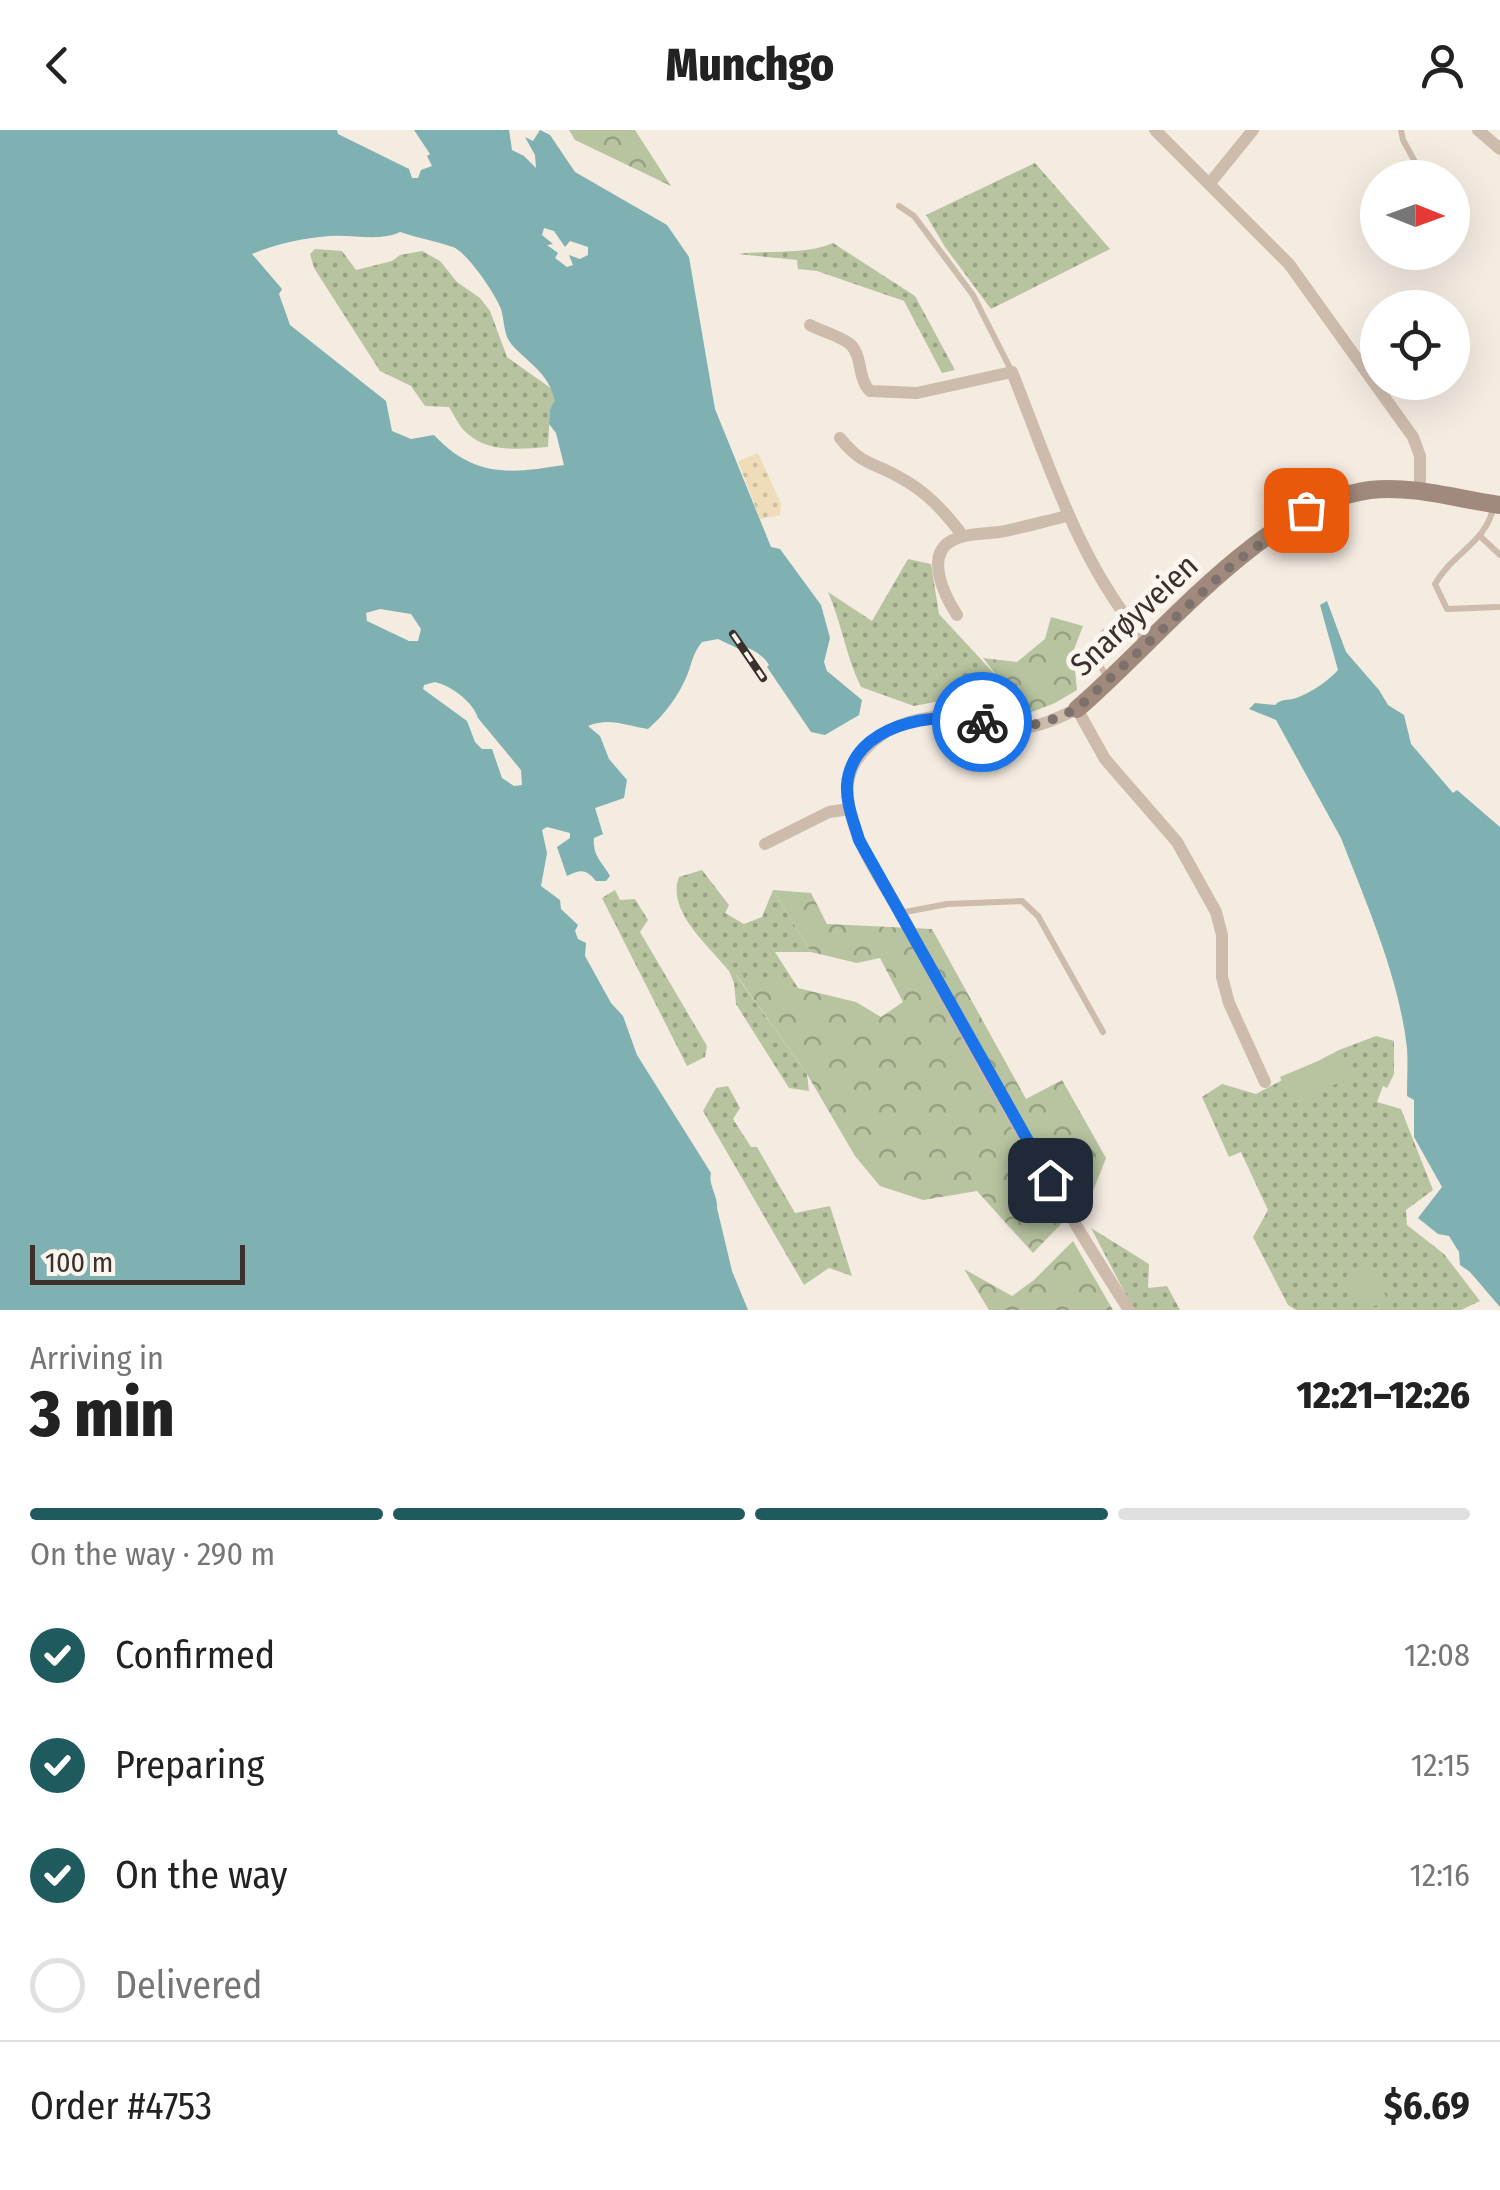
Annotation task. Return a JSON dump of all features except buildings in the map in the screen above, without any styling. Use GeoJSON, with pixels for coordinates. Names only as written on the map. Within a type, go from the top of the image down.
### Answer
{"type":"FeatureCollection","features":[{"type":"Feature","properties":{"kind":"street"},"geometry":{"type":"LineString","coordinates":[[1154,130],[1289,264],[1413,438],[1420,456],[1420,491]]}},
{"type":"Feature","properties":{"kind":"street"},"geometry":{"type":"LineString","coordinates":[[1210,183],[1254,130]]}},
{"type":"Feature","properties":{"kind":"street"},"geometry":{"type":"LineString","coordinates":[[1478,130],[1500,148]]}},
{"type":"Feature","properties":{"kind":"street"},"geometry":{"type":"LineString","coordinates":[[810,325],[851,345],[858,358],[861,382],[870,391],[917,393],[1012,372],[1068,516],[1126,619],[1148,644]]}},
{"type":"Feature","properties":{"kind":"street"},"geometry":{"type":"LineString","coordinates":[[840,438],[855,456],[897,476],[930,498],[963,536]]}},
{"type":"Feature","properties":{"kind":"street","name":"Snarøyveien"},"geometry":{"type":"LineString","coordinates":[[850,809],[847,786],[852,765],[871,744],[895,727],[938,716],[1025,728],[1078,708],[1232,565],[1306,510],[1370,490],[1420,491],[1497,504]]}},
{"type":"Feature","properties":{"kind":"street"},"geometry":{"type":"LineString","coordinates":[[957,615],[943,587],[939,553],[953,540],[1068,516]]}},
{"type":"Feature","properties":{"kind":"street"},"geometry":{"type":"LineString","coordinates":[[1078,708],[1105,759],[1177,842],[1216,912],[1222,934],[1222,977],[1228,1003],[1264,1082]]}},
{"type":"Feature","properties":{"kind":"street"},"geometry":{"type":"LineString","coordinates":[[765,844],[829,812],[850,809],[859,840],[1006,1105],[1129,1310]]}},
{"type":"Feature","properties":{"kind":"lane"},"geometry":{"type":"LineString","coordinates":[[1401,130],[1414,160]]}},
{"type":"Feature","properties":{"kind":"lane"},"geometry":{"type":"LineString","coordinates":[[899,206],[914,216],[973,295],[1012,372]]}},
{"type":"Feature","properties":{"kind":"lane"},"geometry":{"type":"LineString","coordinates":[[1497,504],[1480,537],[1446,565],[1435,584],[1447,609],[1498,607]]}},
{"type":"Feature","properties":{"kind":"lane"},"geometry":{"type":"LineString","coordinates":[[1480,537],[1500,554]]}},
{"type":"Feature","properties":{"kind":"lane"},"geometry":{"type":"LineString","coordinates":[[1110,681],[1094,651],[1102,632],[1126,619]]}},
{"type":"Feature","properties":{"kind":"lane"},"geometry":{"type":"LineString","coordinates":[[900,913],[947,904],[1022,901],[1038,916],[1103,1032]]}},
{"type":"Feature","properties":{"kind":"green space"},"geometry":{"type":"Polygon","coordinates":[[[569,130],[635,130],[671,186],[575,140],[569,130]]]}},
{"type":"Feature","properties":{"kind":"green space"},"geometry":{"type":"Polygon","coordinates":[[[1035,163],[1110,249],[991,309],[926,215],[1035,163]]]}},
{"type":"Feature","properties":{"kind":"green space"},"geometry":{"type":"Polygon","coordinates":[[[833,243],[915,296],[955,370],[942,373],[904,301],[817,271],[798,269],[797,260],[738,254],[799,251],[833,243]]]}},
{"type":"Feature","properties":{"kind":"green space"},"geometry":{"type":"Polygon","coordinates":[[[315,249],[342,251],[356,270],[422,251],[440,261],[490,311],[507,357],[552,389],[556,401],[550,409],[548,447],[506,448],[476,440],[449,407],[425,406],[411,386],[380,371],[314,268],[310,254],[315,249]]]}},
{"type":"Feature","properties":{"kind":"green space"},"geometry":{"type":"Polygon","coordinates":[[[908,559],[931,564],[939,614],[1003,683],[1018,683],[1029,713],[1004,711],[956,698],[914,706],[861,687],[828,592],[872,621],[908,559]]]}},
{"type":"Feature","properties":{"kind":"green space"},"geometry":{"type":"Polygon","coordinates":[[[1051,617],[1083,626],[1073,652],[1077,690],[1029,713],[1018,683],[1003,684],[983,658],[1017,662],[1045,639],[1051,617]]]}},
{"type":"Feature","properties":{"kind":"green space"},"geometry":{"type":"Polygon","coordinates":[[[702,870],[729,905],[725,913],[744,924],[762,917],[773,890],[811,952],[775,952],[798,988],[736,975],[807,1074],[809,1091],[789,1088],[736,1004],[729,971],[684,915],[677,890],[679,877],[702,870]]]}},
{"type":"Feature","properties":{"kind":"green space"},"geometry":{"type":"Polygon","coordinates":[[[615,890],[620,900],[635,899],[648,920],[640,932],[707,1046],[705,1057],[687,1066],[602,898],[615,890]]]}},
{"type":"Feature","properties":{"kind":"green space"},"geometry":{"type":"Polygon","coordinates":[[[773,890],[811,893],[827,924],[932,929],[1026,1099],[1062,1080],[1106,1158],[1093,1191],[1033,1253],[977,1191],[923,1200],[880,1186],[855,1156],[807,1074],[735,973],[856,1002],[881,1017],[903,1002],[880,958],[857,963],[811,952],[773,890]]]}},
{"type":"Feature","properties":{"kind":"green space"},"geometry":{"type":"Polygon","coordinates":[[[1376,1036],[1394,1041],[1394,1074],[1387,1088],[1383,1086],[1377,1102],[1401,1109],[1433,1190],[1406,1210],[1407,1225],[1444,1254],[1480,1301],[1461,1310],[1296,1310],[1288,1305],[1253,1237],[1268,1210],[1241,1152],[1229,1157],[1202,1097],[1222,1084],[1256,1094],[1339,1050],[1376,1036]]]}},
{"type":"Feature","properties":{"kind":"green space"},"geometry":{"type":"Polygon","coordinates":[[[1342,1051],[1352,1077],[1299,1100],[1288,1097],[1280,1077],[1342,1051]]]}},
{"type":"Feature","properties":{"kind":"green space"},"geometry":{"type":"Polygon","coordinates":[[[728,1086],[740,1108],[733,1119],[751,1147],[757,1147],[795,1213],[830,1206],[852,1276],[829,1268],[804,1285],[703,1111],[716,1088],[728,1086]]]}},
{"type":"Feature","properties":{"kind":"green space"},"geometry":{"type":"Polygon","coordinates":[[[1091,1228],[1149,1264],[1148,1288],[1167,1286],[1180,1310],[1134,1310],[1091,1228]]]}},
{"type":"Feature","properties":{"kind":"green space"},"geometry":{"type":"Polygon","coordinates":[[[1073,1241],[1113,1310],[989,1310],[964,1269],[1012,1296],[1073,1241]]]}},
{"type":"Feature","properties":{"kind":"green space"},"geometry":{"type":"Polygon","coordinates":[[[1372,1264],[1388,1302],[1361,1310],[1346,1275],[1372,1264]]]}},
{"type":"Feature","properties":{"kind":"sand"},"geometry":{"type":"Polygon","coordinates":[[[758,453],[781,504],[780,515],[760,519],[738,461],[758,453]]]}},
{"type":"Feature","properties":{"kind":"water"},"geometry":{"type":"Polygon","coordinates":[[[0,130],[337,130],[338,134],[409,169],[412,178],[418,178],[421,170],[432,166],[427,156],[430,154],[414,130],[509,130],[512,150],[536,168],[535,155],[525,137],[533,141],[540,130],[550,135],[575,172],[667,225],[689,257],[715,409],[771,547],[780,549],[821,605],[830,638],[824,662],[827,671],[862,700],[859,715],[825,735],[811,732],[761,656],[744,646],[739,649],[718,639],[702,642],[679,692],[648,729],[611,722],[588,726],[600,736],[609,759],[627,780],[624,798],[595,808],[603,834],[594,838],[594,844],[610,876],[606,881],[596,881],[583,871],[567,876],[557,847],[570,838],[570,833],[547,827],[542,830],[547,853],[541,886],[560,900],[561,909],[578,925],[575,931],[578,939],[586,943],[585,956],[611,1003],[623,1016],[637,1055],[711,1173],[732,1271],[748,1310],[0,1310],[0,130]],[[544,228],[542,235],[553,244],[547,245],[558,253],[555,258],[567,267],[573,265],[569,255],[580,259],[588,255],[588,247],[570,241],[565,247],[554,231],[544,228]],[[400,232],[309,238],[252,254],[282,289],[279,294],[290,325],[386,401],[392,431],[411,439],[434,435],[464,459],[495,469],[564,465],[556,433],[549,424],[555,401],[552,392],[544,377],[510,342],[501,309],[480,275],[453,247],[400,232]],[[380,609],[366,613],[367,621],[409,641],[418,641],[421,629],[411,614],[380,609]],[[442,684],[424,685],[423,689],[467,721],[482,749],[492,749],[502,778],[514,786],[522,785],[521,770],[467,701],[442,684]]]}},
{"type":"Feature","properties":{"kind":"water"},"geometry":{"type":"Polygon","coordinates":[[[1327,601],[1346,652],[1388,705],[1404,715],[1411,744],[1453,793],[1457,790],[1500,827],[1500,1307],[1460,1265],[1459,1252],[1449,1236],[1438,1234],[1418,1218],[1442,1187],[1414,1137],[1414,1100],[1407,1096],[1403,1021],[1381,942],[1341,838],[1276,720],[1249,709],[1255,703],[1275,705],[1302,696],[1338,670],[1320,605],[1327,601]]]}},
{"type":"Feature","properties":{"kind":"railway"},"geometry":{"type":"LineString","coordinates":[[733,634],[763,678]]}},
{"type":"Feature","properties":{"kind":"way so far"},"geometry":{"type":"LineString","coordinates":[[982,722],[1025,728],[1078,708],[1232,565],[1306,510]]}},
{"type":"Feature","properties":{"kind":"route"},"geometry":{"type":"LineString","coordinates":[[982,722],[938,716],[920,718],[879,736],[852,765],[847,786],[850,809],[859,840],[1050,1180]]}}]}
